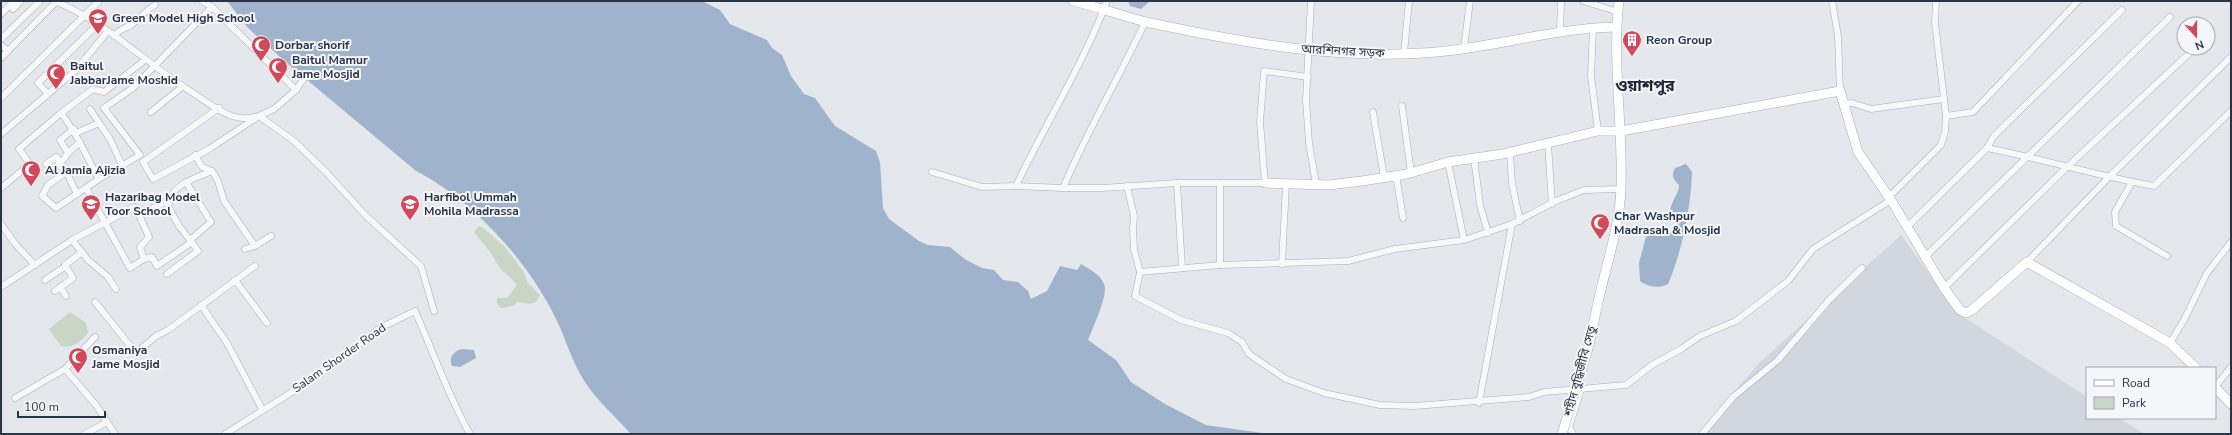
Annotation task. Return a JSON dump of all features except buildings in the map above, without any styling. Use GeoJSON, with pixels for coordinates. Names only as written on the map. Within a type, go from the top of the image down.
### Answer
{"type":"FeatureCollection","features":[{"type":"Feature","properties":{"kind":"street"},"geometry":{"type":"LineString","coordinates":[[1,14],[14,1]]}},
{"type":"Feature","properties":{"kind":"street"},"geometry":{"type":"LineString","coordinates":[[13,9],[21,1]]}},
{"type":"Feature","properties":{"kind":"street"},"geometry":{"type":"LineString","coordinates":[[1,39],[40,1]]}},
{"type":"Feature","properties":{"kind":"street"},"geometry":{"type":"LineString","coordinates":[[1,58],[55,1],[98,24],[182,87],[219,108],[228,115],[243,119],[259,116],[274,110],[296,90],[304,78]]}},
{"type":"Feature","properties":{"kind":"street"},"geometry":{"type":"LineString","coordinates":[[1,98],[83,15],[99,1]]}},
{"type":"Feature","properties":{"kind":"street"},"geometry":{"type":"LineString","coordinates":[[202,1],[212,7],[296,90]]}},
{"type":"Feature","properties":{"kind":"street","name":"আরশিনগর সড়ক"},"geometry":{"type":"LineString","coordinates":[[1074,1],[1106,5],[1146,22],[1211,36],[1308,50],[1357,54],[1445,51],[1560,32],[1616,27]]}},
{"type":"Feature","properties":{"kind":"street"},"geometry":{"type":"LineString","coordinates":[[1311,1],[1306,100],[1309,142],[1316,184]]}},
{"type":"Feature","properties":{"kind":"street"},"geometry":{"type":"LineString","coordinates":[[1404,53],[1409,1]]}},
{"type":"Feature","properties":{"kind":"street"},"geometry":{"type":"LineString","coordinates":[[1464,48],[1470,1]]}},
{"type":"Feature","properties":{"kind":"street"},"geometry":{"type":"LineString","coordinates":[[1560,32],[1561,1]]}},
{"type":"Feature","properties":{"kind":"street"},"geometry":{"type":"LineString","coordinates":[[1583,1],[1615,12]]}},
{"type":"Feature","properties":{"kind":"street","name":"শহীদ বুদ্ধিজীবি সেতু"},"geometry":{"type":"LineString","coordinates":[[1562,434],[1589,345],[1617,219],[1621,189],[1621,131],[1616,27],[1619,1]]}},
{"type":"Feature","properties":{"kind":"street"},"geometry":{"type":"LineString","coordinates":[[1832,1],[1838,36],[1840,91],[1858,152],[1890,199],[1944,288],[1960,310],[1966,313],[1972,310],[2027,262],[2108,178],[2231,57]]}},
{"type":"Feature","properties":{"kind":"street"},"geometry":{"type":"LineString","coordinates":[[1127,186],[1134,216],[1134,250],[1140,272],[1135,296],[1181,320],[1228,333],[1242,342],[1249,354],[1286,379],[1324,393],[1380,404],[1414,406],[1430,403],[1479,403],[1529,397],[1544,392],[1626,385],[1652,365],[1681,349],[1700,336],[1736,321],[1788,282],[1813,249],[1890,199],[1941,146],[1946,116],[1935,23],[1936,1]]}},
{"type":"Feature","properties":{"kind":"street"},"geometry":{"type":"LineString","coordinates":[[1946,116],[1973,112],[2078,1]]}},
{"type":"Feature","properties":{"kind":"street"},"geometry":{"type":"LineString","coordinates":[[114,36],[121,28],[131,25],[147,9],[155,5]]}},
{"type":"Feature","properties":{"kind":"street"},"geometry":{"type":"LineString","coordinates":[[1016,186],[1040,135],[1085,52],[1106,5]]}},
{"type":"Feature","properties":{"kind":"street"},"geometry":{"type":"LineString","coordinates":[[212,7],[133,88],[104,108],[140,155],[153,179],[195,155],[209,149],[259,116]]}},
{"type":"Feature","properties":{"kind":"street"},"geometry":{"type":"LineString","coordinates":[[1907,227],[1987,148],[1994,136],[2122,10]]}},
{"type":"Feature","properties":{"kind":"street"},"geometry":{"type":"LineString","coordinates":[[1925,257],[2170,17]]}},
{"type":"Feature","properties":{"kind":"street"},"geometry":{"type":"LineString","coordinates":[[1063,188],[1082,143],[1146,22]]}},
{"type":"Feature","properties":{"kind":"street"},"geometry":{"type":"LineString","coordinates":[[48,94],[38,84],[98,24]]}},
{"type":"Feature","properties":{"kind":"street"},"geometry":{"type":"LineString","coordinates":[[1593,28],[1591,76],[1598,131]]}},
{"type":"Feature","properties":{"kind":"street"},"geometry":{"type":"LineString","coordinates":[[1,134],[75,72],[108,31]]}},
{"type":"Feature","properties":{"kind":"street"},"geometry":{"type":"LineString","coordinates":[[1,45],[8,51]]}},
{"type":"Feature","properties":{"kind":"street"},"geometry":{"type":"LineString","coordinates":[[1944,288],[2067,167],[2186,56]]}},
{"type":"Feature","properties":{"kind":"street"},"geometry":{"type":"LineString","coordinates":[[1,188],[30,164],[19,149],[61,113],[93,89],[104,92],[145,60]]}},
{"type":"Feature","properties":{"kind":"street"},"geometry":{"type":"LineString","coordinates":[[1265,183],[1260,122],[1264,71],[1308,77]]}},
{"type":"Feature","properties":{"kind":"street"},"geometry":{"type":"LineString","coordinates":[[151,112],[182,87]]}},
{"type":"Feature","properties":{"kind":"street"},"geometry":{"type":"LineString","coordinates":[[932,172],[982,187],[1016,186],[1063,188],[1177,183],[1330,185],[1411,173],[1448,162],[1510,153],[1598,131],[1621,131],[1840,91]]}},
{"type":"Feature","properties":{"kind":"street"},"geometry":{"type":"LineString","coordinates":[[1843,104],[1852,103],[1871,109],[1944,99]]}},
{"type":"Feature","properties":{"kind":"street"},"geometry":{"type":"LineString","coordinates":[[1402,106],[1411,173]]}},
{"type":"Feature","properties":{"kind":"street"},"geometry":{"type":"LineString","coordinates":[[143,162],[219,108]]}},
{"type":"Feature","properties":{"kind":"street"},"geometry":{"type":"LineString","coordinates":[[90,109],[110,139],[122,165]]}},
{"type":"Feature","properties":{"kind":"street"},"geometry":{"type":"LineString","coordinates":[[1987,148],[2028,156],[2108,178],[2154,186],[2231,111]]}},
{"type":"Feature","properties":{"kind":"street"},"geometry":{"type":"LineString","coordinates":[[1374,112],[1384,177]]}},
{"type":"Feature","properties":{"kind":"street"},"geometry":{"type":"LineString","coordinates":[[61,113],[75,131],[99,179]]}},
{"type":"Feature","properties":{"kind":"street"},"geometry":{"type":"LineString","coordinates":[[259,116],[294,141],[366,216],[421,266],[434,311]]}},
{"type":"Feature","properties":{"kind":"street"},"geometry":{"type":"LineString","coordinates":[[68,153],[60,140],[75,131],[99,123]]}},
{"type":"Feature","properties":{"kind":"street"},"geometry":{"type":"LineString","coordinates":[[61,163],[68,153],[80,142]]}},
{"type":"Feature","properties":{"kind":"street"},"geometry":{"type":"LineString","coordinates":[[1548,144],[1552,204]]}},
{"type":"Feature","properties":{"kind":"street"},"geometry":{"type":"LineString","coordinates":[[1510,153],[1512,184],[1520,221]]}},
{"type":"Feature","properties":{"kind":"street"},"geometry":{"type":"LineString","coordinates":[[56,157],[65,173],[48,185],[42,196],[56,208],[99,179],[140,155]]}},
{"type":"Feature","properties":{"kind":"street"},"geometry":{"type":"LineString","coordinates":[[195,155],[202,167],[212,171],[218,181],[224,201],[255,246]]}},
{"type":"Feature","properties":{"kind":"street"},"geometry":{"type":"LineString","coordinates":[[56,157],[61,163],[77,194]]}},
{"type":"Feature","properties":{"kind":"street"},"geometry":{"type":"LineString","coordinates":[[46,164],[56,157]]}},
{"type":"Feature","properties":{"kind":"street"},"geometry":{"type":"LineString","coordinates":[[1474,158],[1480,204],[1488,233]]}},
{"type":"Feature","properties":{"kind":"street"},"geometry":{"type":"LineString","coordinates":[[1448,162],[1464,240]]}},
{"type":"Feature","properties":{"kind":"street"},"geometry":{"type":"LineString","coordinates":[[139,215],[170,200],[173,191],[186,182],[212,171]]}},
{"type":"Feature","properties":{"kind":"street"},"geometry":{"type":"LineString","coordinates":[[1396,175],[1403,218]]}},
{"type":"Feature","properties":{"kind":"street"},"geometry":{"type":"LineString","coordinates":[[86,188],[130,268],[144,259],[152,257],[157,266],[191,241],[211,222],[186,182]]}},
{"type":"Feature","properties":{"kind":"street"},"geometry":{"type":"LineString","coordinates":[[2132,182],[2115,212],[2116,226],[2166,256]]}},
{"type":"Feature","properties":{"kind":"street"},"geometry":{"type":"LineString","coordinates":[[1177,183],[1182,268]]}},
{"type":"Feature","properties":{"kind":"street"},"geometry":{"type":"LineString","coordinates":[[1220,183],[1220,265]]}},
{"type":"Feature","properties":{"kind":"street"},"geometry":{"type":"LineString","coordinates":[[1282,264],[1286,184]]}},
{"type":"Feature","properties":{"kind":"street"},"geometry":{"type":"LineString","coordinates":[[1140,272],[1220,265],[1348,261],[1395,249],[1464,240],[1520,221],[1552,204],[1584,190],[1621,189]]}},
{"type":"Feature","properties":{"kind":"street"},"geometry":{"type":"LineString","coordinates":[[167,274],[198,251],[179,226],[168,206],[173,191]]}},
{"type":"Feature","properties":{"kind":"street"},"geometry":{"type":"LineString","coordinates":[[1,286],[72,240],[134,207],[149,237],[140,247],[144,259]]}},
{"type":"Feature","properties":{"kind":"street"},"geometry":{"type":"LineString","coordinates":[[2,223],[16,245],[35,265]]}},
{"type":"Feature","properties":{"kind":"street"},"geometry":{"type":"LineString","coordinates":[[1479,403],[1512,224]]}},
{"type":"Feature","properties":{"kind":"street"},"geometry":{"type":"LineString","coordinates":[[245,249],[255,246],[271,236]]}},
{"type":"Feature","properties":{"kind":"street"},"geometry":{"type":"LineString","coordinates":[[72,240],[88,260],[108,277],[116,289]]}},
{"type":"Feature","properties":{"kind":"street"},"geometry":{"type":"LineString","coordinates":[[2170,343],[2184,320],[2207,272],[2231,242]]}},
{"type":"Feature","properties":{"kind":"street"},"geometry":{"type":"LineString","coordinates":[[45,280],[66,266],[82,252]]}},
{"type":"Feature","properties":{"kind":"street"},"geometry":{"type":"LineString","coordinates":[[2027,262],[2170,343],[2195,367]]}},
{"type":"Feature","properties":{"kind":"street"},"geometry":{"type":"LineString","coordinates":[[66,266],[76,280],[57,289],[66,296]]}},
{"type":"Feature","properties":{"kind":"street"},"geometry":{"type":"LineString","coordinates":[[95,302],[136,353],[255,266]]}},
{"type":"Feature","properties":{"kind":"street"},"geometry":{"type":"LineString","coordinates":[[1702,434],[1733,398],[1778,360],[1829,300],[1862,268]]}},
{"type":"Feature","properties":{"kind":"street"},"geometry":{"type":"LineString","coordinates":[[235,280],[267,323]]}},
{"type":"Feature","properties":{"kind":"street"},"geometry":{"type":"LineString","coordinates":[[201,304],[227,343],[262,409]]}},
{"type":"Feature","properties":{"kind":"street","name":"Salam Shorder Road"},"geometry":{"type":"LineString","coordinates":[[225,434],[262,409],[316,377],[380,328],[415,311],[432,346],[455,406],[470,434]]}},
{"type":"Feature","properties":{"kind":"street"},"geometry":{"type":"LineString","coordinates":[[14,398],[65,369],[95,337]]}},
{"type":"Feature","properties":{"kind":"street"},"geometry":{"type":"LineString","coordinates":[[2216,386],[2231,367]]}},
{"type":"Feature","properties":{"kind":"street"},"geometry":{"type":"LineString","coordinates":[[65,369],[96,405],[115,434]]}},
{"type":"Feature","properties":{"kind":"street"},"geometry":{"type":"LineString","coordinates":[[2216,388],[2231,404]]}},
{"type":"Feature","properties":{"kind":"street"},"geometry":{"type":"LineString","coordinates":[[1573,434],[1569,427],[1581,390]]}},
{"type":"Feature","properties":{"kind":"street"},"geometry":{"type":"LineString","coordinates":[[85,434],[107,422]]}},
{"type":"Feature","properties":{"kind":"shaded area"},"geometry":{"type":"Polygon","coordinates":[[[1901,235],[1959,314],[2086,396],[2086,419],[2121,419],[2144,434],[1699,434],[1758,364],[1901,235]]]}},
{"type":"Feature","properties":{"kind":"green space"},"geometry":{"type":"Polygon","coordinates":[[[478,227],[482,227],[504,246],[523,271],[528,283],[540,295],[536,302],[530,304],[518,302],[506,308],[501,308],[497,303],[497,298],[507,298],[517,285],[500,268],[490,252],[474,232],[478,227]]]}},
{"type":"Feature","properties":{"kind":"green space"},"geometry":{"type":"Polygon","coordinates":[[[70,312],[86,323],[88,332],[77,344],[65,347],[61,346],[49,329],[70,312]]]}},
{"type":"Feature","properties":{"kind":"water"},"geometry":{"type":"Polygon","coordinates":[[[227,1],[702,1],[720,10],[730,24],[767,40],[772,48],[782,55],[791,76],[804,94],[815,98],[835,126],[876,151],[880,162],[883,208],[889,219],[919,241],[928,245],[950,247],[966,260],[982,268],[994,270],[1003,280],[1018,282],[1028,291],[1031,299],[1047,291],[1060,266],[1077,270],[1081,264],[1100,277],[1105,289],[1102,303],[1088,340],[1116,360],[1131,382],[1165,404],[1206,425],[1269,434],[631,434],[601,402],[585,382],[580,374],[557,321],[541,292],[512,251],[495,232],[457,197],[416,171],[288,64],[248,28],[227,1]]]}},
{"type":"Feature","properties":{"kind":"water"},"geometry":{"type":"Polygon","coordinates":[[[1128,1],[1150,1],[1141,9],[1130,6],[1128,1]]]}},
{"type":"Feature","properties":{"kind":"water"},"geometry":{"type":"Polygon","coordinates":[[[1686,164],[1692,172],[1690,199],[1678,258],[1668,284],[1657,287],[1646,285],[1640,281],[1639,263],[1645,240],[1647,235],[1673,232],[1677,228],[1676,223],[1670,217],[1672,203],[1679,189],[1679,185],[1674,179],[1673,173],[1675,168],[1686,164]]]}},
{"type":"Feature","properties":{"kind":"water"},"geometry":{"type":"Polygon","coordinates":[[[462,349],[474,350],[476,358],[460,367],[452,366],[452,355],[456,351],[462,349]]]}},
{"type":"Feature","properties":{"kind":"place","name":"Green Model High School"},"geometry":{"type":"Point","coordinates":[98,35]}},
{"type":"Feature","properties":{"kind":"place","name":"Reon Group"},"geometry":{"type":"Point","coordinates":[1632,57]}},
{"type":"Feature","properties":{"kind":"place","name":"Dorbar shorif"},"geometry":{"type":"Point","coordinates":[261,62]}},
{"type":"Feature","properties":{"kind":"place","name":"Baitul Mamur Jame Mosjid"},"geometry":{"type":"Point","coordinates":[278,84]}},
{"type":"Feature","properties":{"kind":"place","name":"Baitul JabbarJame Moshid"},"geometry":{"type":"Point","coordinates":[56,90]}},
{"type":"Feature","properties":{"kind":"place","name":"Al Jamia Ajizia"},"geometry":{"type":"Point","coordinates":[31,187]}},
{"type":"Feature","properties":{"kind":"place","name":"Hazaribag Model Toor School"},"geometry":{"type":"Point","coordinates":[91,221]}},
{"type":"Feature","properties":{"kind":"place","name":"Harfibol Ummah Mohila Madrassa"},"geometry":{"type":"Point","coordinates":[410,221]}},
{"type":"Feature","properties":{"kind":"place","name":"Char Washpur Madrasah & Mosjid"},"geometry":{"type":"Point","coordinates":[1600,240]}},
{"type":"Feature","properties":{"kind":"place","name":"Osmaniya Jame Mosjid"},"geometry":{"type":"Point","coordinates":[78,374]}},
{"type":"Feature","properties":{"kind":"district","name":"ওয়াশপুর"},"geometry":{"type":"Point","coordinates":[1645,85]}}]}
